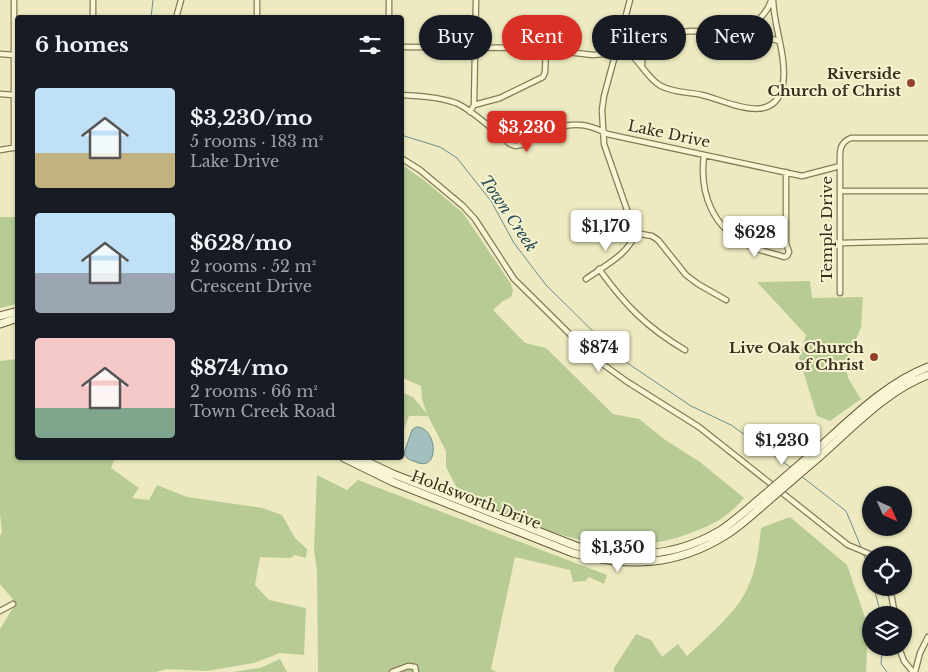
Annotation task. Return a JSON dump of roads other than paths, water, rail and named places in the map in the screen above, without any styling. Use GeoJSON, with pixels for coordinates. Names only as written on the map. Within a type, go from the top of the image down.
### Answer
{"type":"FeatureCollection","features":[{"type":"Feature","properties":{"kind":"main road"},"geometry":{"type":"LineString","coordinates":[[0,316],[15,312]]}},
{"type":"Feature","properties":{"kind":"main road"},"geometry":{"type":"LineString","coordinates":[[0,324],[15,319]]}},
{"type":"Feature","properties":{"kind":"main road","name":"Holdsworth Drive"},"geometry":{"type":"LineString","coordinates":[[348,460],[393,482],[430,492],[595,552],[637,555],[659,554],[709,537],[766,499],[882,398],[895,384],[928,367]]}},
{"type":"Feature","properties":{"kind":"main road","name":"Holdsworth Drive"},"geometry":{"type":"LineString","coordinates":[[882,398],[928,375]]}},
{"type":"Feature","properties":{"kind":"main road","name":"Holdsworth Drive"},"geometry":{"type":"LineString","coordinates":[[363,460],[430,492]]}},
{"type":"Feature","properties":{"kind":"street"},"geometry":{"type":"LineString","coordinates":[[14,0],[15,20]]}},
{"type":"Feature","properties":{"kind":"street"},"geometry":{"type":"LineString","coordinates":[[93,0],[93,15]]}},
{"type":"Feature","properties":{"kind":"street"},"geometry":{"type":"LineString","coordinates":[[177,15],[180,0]]}},
{"type":"Feature","properties":{"kind":"street"},"geometry":{"type":"LineString","coordinates":[[257,0],[257,15]]}},
{"type":"Feature","properties":{"kind":"street"},"geometry":{"type":"LineString","coordinates":[[389,0],[389,15]]}},
{"type":"Feature","properties":{"kind":"street"},"geometry":{"type":"LineString","coordinates":[[475,15],[476,0]]}},
{"type":"Feature","properties":{"kind":"street"},"geometry":{"type":"LineString","coordinates":[[626,15],[630,0]]}},
{"type":"Feature","properties":{"kind":"street"},"geometry":{"type":"LineString","coordinates":[[764,15],[772,0]]}},
{"type":"Feature","properties":{"kind":"street"},"geometry":{"type":"LineString","coordinates":[[637,60],[651,79],[662,86],[676,91],[704,96],[746,109],[755,110],[771,104],[781,92],[784,74],[772,0]]}},
{"type":"Feature","properties":{"kind":"street"},"geometry":{"type":"LineString","coordinates":[[773,39],[779,41]]}},
{"type":"Feature","properties":{"kind":"street"},"geometry":{"type":"LineString","coordinates":[[0,94],[15,98],[15,46]]}},
{"type":"Feature","properties":{"kind":"street"},"geometry":{"type":"LineString","coordinates":[[404,47],[419,47]]}},
{"type":"Feature","properties":{"kind":"street"},"geometry":{"type":"LineString","coordinates":[[0,54],[14,54]]}},
{"type":"Feature","properties":{"kind":"street"},"geometry":{"type":"LineString","coordinates":[[470,112],[474,105],[474,60]]}},
{"type":"Feature","properties":{"kind":"street"},"geometry":{"type":"LineString","coordinates":[[474,105],[500,98],[543,77],[546,60]]}},
{"type":"Feature","properties":{"kind":"street"},"geometry":{"type":"LineString","coordinates":[[586,279],[625,251],[632,243],[635,233],[604,144],[604,96],[614,60]]}},
{"type":"Feature","properties":{"kind":"street"},"geometry":{"type":"LineString","coordinates":[[642,60],[642,66]]}},
{"type":"Feature","properties":{"kind":"street","name":"Lake Drive"},"geometry":{"type":"LineString","coordinates":[[404,95],[434,97],[457,104],[515,146],[521,145],[560,126],[579,124],[607,134],[805,176],[840,166]]}},
{"type":"Feature","properties":{"kind":"street"},"geometry":{"type":"LineString","coordinates":[[840,166],[840,148],[842,143],[851,138],[928,138]]}},
{"type":"Feature","properties":{"kind":"street"},"geometry":{"type":"LineString","coordinates":[[0,150],[15,147]]}},
{"type":"Feature","properties":{"kind":"street"},"geometry":{"type":"LineString","coordinates":[[704,155],[704,190],[711,210],[723,227],[748,246],[784,257],[789,253],[786,243],[786,172]]}},
{"type":"Feature","properties":{"kind":"street"},"geometry":{"type":"LineString","coordinates":[[404,160],[420,170],[463,206],[475,219],[514,279],[593,357],[626,381],[699,428],[848,545],[862,551]]}},
{"type":"Feature","properties":{"kind":"street","name":"Temple Drive"},"geometry":{"type":"LineString","coordinates":[[840,166],[840,293]]}},
{"type":"Feature","properties":{"kind":"street"},"geometry":{"type":"LineString","coordinates":[[840,191],[928,191]]}},
{"type":"Feature","properties":{"kind":"street"},"geometry":{"type":"LineString","coordinates":[[635,233],[652,236],[658,240],[686,275],[726,300]]}},
{"type":"Feature","properties":{"kind":"street"},"geometry":{"type":"LineString","coordinates":[[840,244],[928,241]]}},
{"type":"Feature","properties":{"kind":"street"},"geometry":{"type":"LineString","coordinates":[[598,269],[620,298],[644,321],[685,350]]}},
{"type":"Feature","properties":{"kind":"street"},"geometry":{"type":"LineString","coordinates":[[0,611],[13,604]]}},
{"type":"Feature","properties":{"kind":"street"},"geometry":{"type":"LineString","coordinates":[[914,672],[920,652],[928,637]]}},
{"type":"Feature","properties":{"kind":"street"},"geometry":{"type":"LineString","coordinates":[[902,656],[914,672]]}},
{"type":"Feature","properties":{"kind":"street"},"geometry":{"type":"LineString","coordinates":[[392,672],[408,666],[415,667],[416,672]]}},
{"type":"Feature","properties":{"kind":"water"},"geometry":{"type":"Polygon","coordinates":[[[416,427],[423,429],[432,441],[433,455],[430,461],[424,464],[410,460],[404,453],[412,430],[416,427]]]}},
{"type":"Feature","properties":{"kind":"waterway","name":"Town Creek"},"geometry":{"type":"LineString","coordinates":[[151,15],[153,0]]}},
{"type":"Feature","properties":{"kind":"waterway","name":"Town Creek"},"geometry":{"type":"LineString","coordinates":[[404,136],[440,147],[457,158],[491,201],[514,243],[546,285],[620,358],[691,406],[731,425],[790,467]]}},
{"type":"Feature","properties":{"kind":"waterway","name":"Town Creek"},"geometry":{"type":"LineString","coordinates":[[801,476],[846,511],[861,547]]}},
{"type":"Feature","properties":{"kind":"waterway","name":"Town Creek"},"geometry":{"type":"LineString","coordinates":[[876,596],[879,606]]}},
{"type":"Feature","properties":{"kind":"waterway","name":"Town Creek"},"geometry":{"type":"LineString","coordinates":[[882,656],[881,664],[887,672]]}},
{"type":"Feature","properties":{"kind":"place","name":"Riverside Church of Christ"},"geometry":{"type":"Point","coordinates":[911,83]}},
{"type":"Feature","properties":{"kind":"place","name":"Live Oak Church of Christ"},"geometry":{"type":"Point","coordinates":[874,357]}}]}
